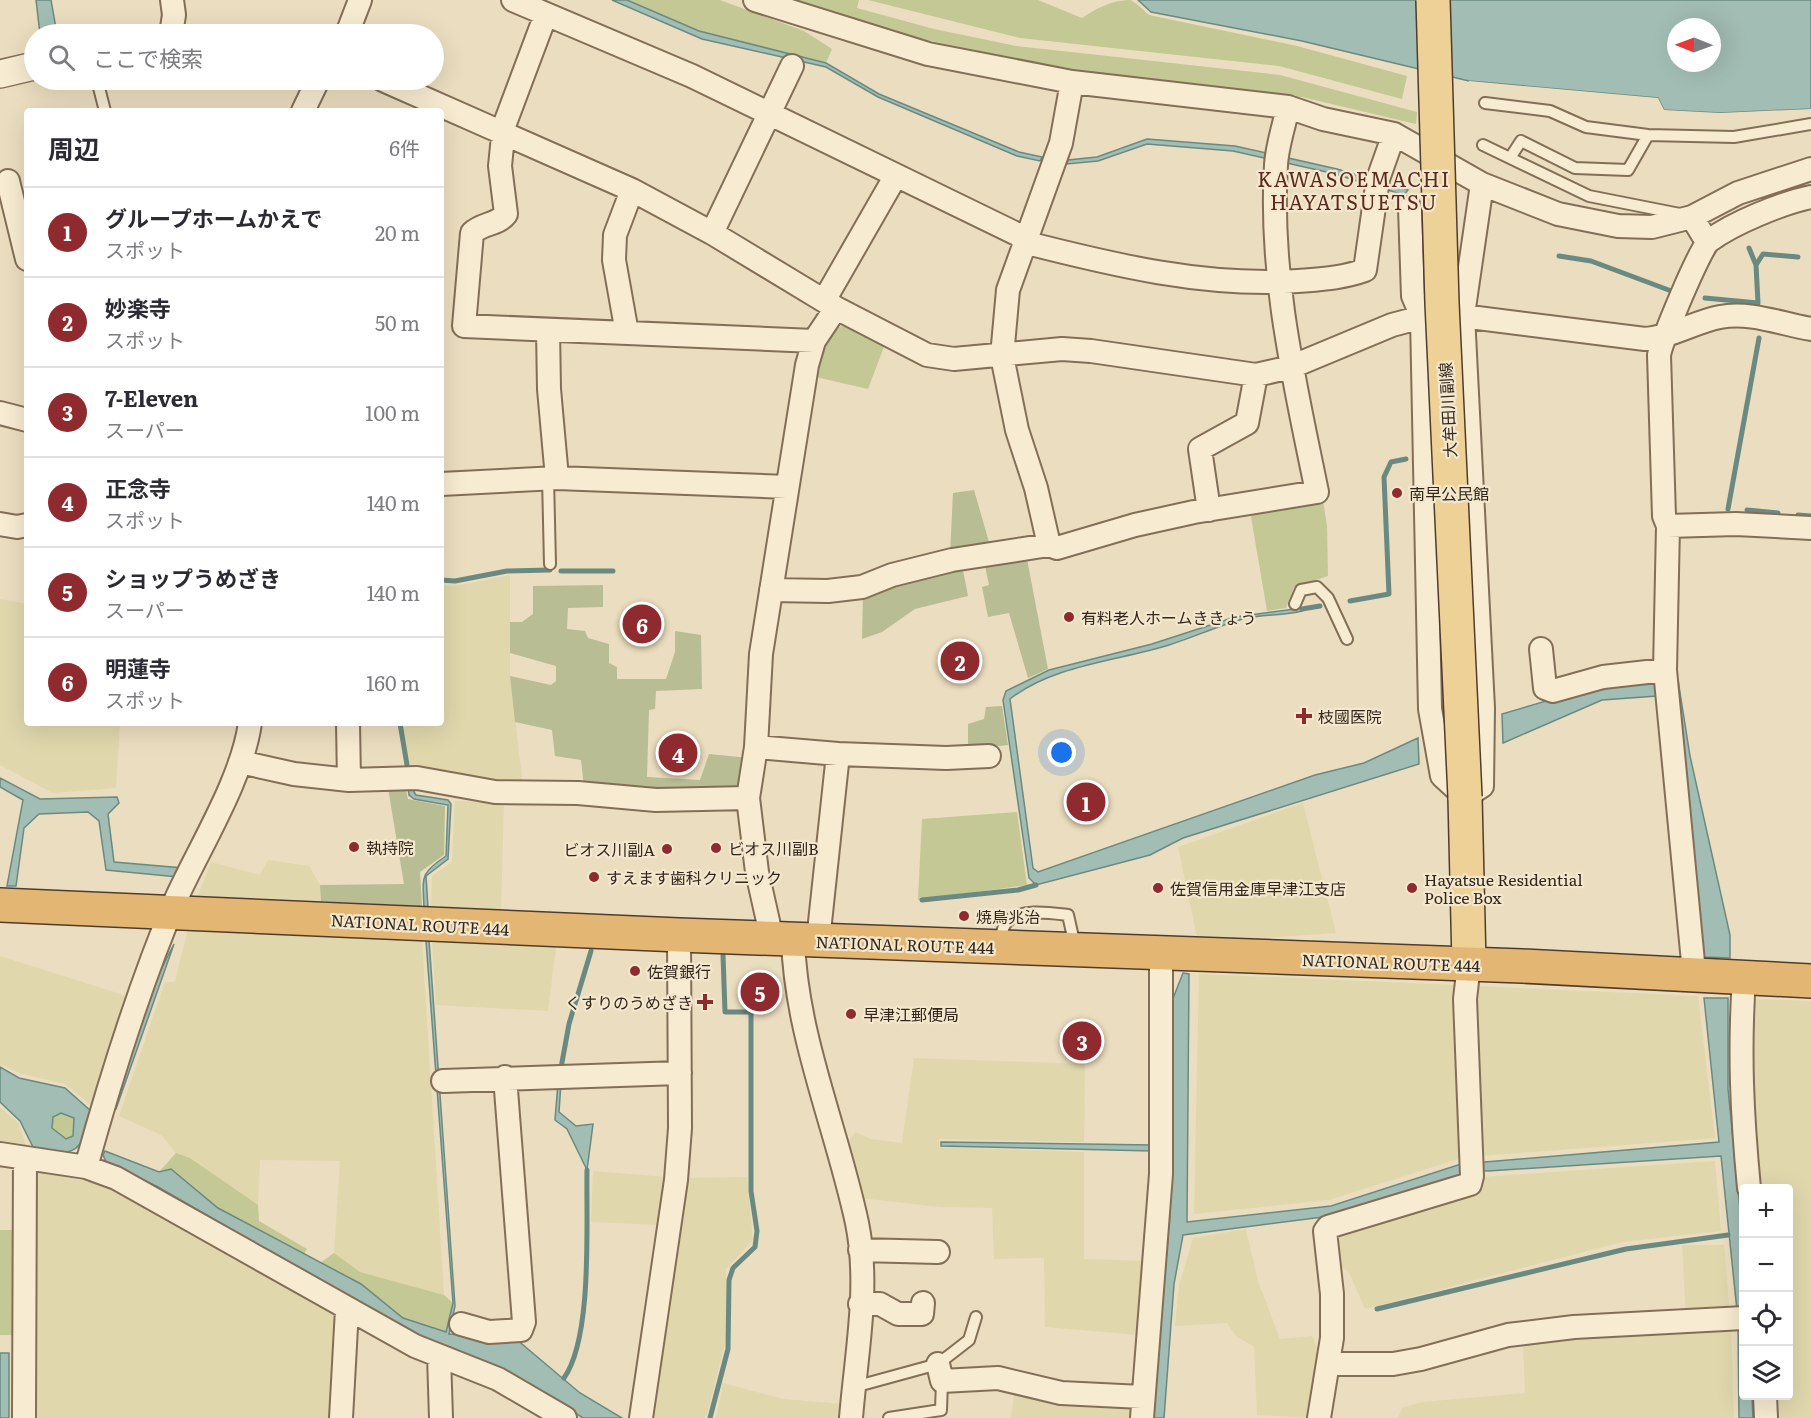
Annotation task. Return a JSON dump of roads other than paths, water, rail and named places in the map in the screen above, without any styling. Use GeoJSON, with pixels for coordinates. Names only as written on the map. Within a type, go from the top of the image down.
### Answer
{"type":"FeatureCollection","features":[{"type":"Feature","properties":{"kind":"highway","name":"NATIONAL ROUTE 444"},"geometry":{"type":"LineString","coordinates":[[0,905],[794,940],[1469,964],[1811,981]]}},
{"type":"Feature","properties":{"kind":"main road","name":"大牟田川副線"},"geometry":{"type":"LineString","coordinates":[[1433,0],[1442,303],[1465,798],[1469,964]]}},
{"type":"Feature","properties":{"kind":"street"},"geometry":{"type":"LineString","coordinates":[[172,0],[173,24]]}},
{"type":"Feature","properties":{"kind":"street"},"geometry":{"type":"LineString","coordinates":[[351,24],[360,0]]}},
{"type":"Feature","properties":{"kind":"street"},"geometry":{"type":"LineString","coordinates":[[513,0],[692,76],[1024,240],[1144,271],[1211,280],[1278,282],[1346,277],[1365,270],[1377,184],[1394,134]]}},
{"type":"Feature","properties":{"kind":"street"},"geometry":{"type":"LineString","coordinates":[[755,0],[928,54],[1072,82],[1288,107],[1323,119],[1394,134],[1482,184],[1558,214],[1618,226],[1652,227],[1692,217],[1738,193],[1808,167]]}},
{"type":"Feature","properties":{"kind":"street"},"geometry":{"type":"LineString","coordinates":[[546,14],[504,126],[505,136],[500,166],[506,214],[501,220],[478,227],[472,233],[464,326],[814,341]]}},
{"type":"Feature","properties":{"kind":"street"},"geometry":{"type":"LineString","coordinates":[[712,233],[792,66]]}},
{"type":"Feature","properties":{"kind":"street"},"geometry":{"type":"LineString","coordinates":[[0,74],[24,68]]}},
{"type":"Feature","properties":{"kind":"street"},"geometry":{"type":"LineString","coordinates":[[1049,545],[1036,488],[1017,430],[1002,356],[1008,290],[1024,240],[1061,143],[1072,82]]}},
{"type":"Feature","properties":{"kind":"street"},"geometry":{"type":"LineString","coordinates":[[304,108],[313,90]]}},
{"type":"Feature","properties":{"kind":"street"},"geometry":{"type":"LineString","coordinates":[[405,90],[632,190],[927,355],[954,359],[1062,350],[1091,351],[1256,375],[1291,367],[1392,325],[1422,318],[1463,315],[1513,324],[1633,338],[1663,338],[1719,317],[1749,316],[1811,329]]}},
{"type":"Feature","properties":{"kind":"street"},"geometry":{"type":"LineString","coordinates":[[771,590],[828,591],[862,587],[892,575],[952,560],[1049,545],[1057,548],[1135,525],[1317,492],[1291,367],[1278,282],[1276,158],[1288,107]]}},
{"type":"Feature","properties":{"kind":"street"},"geometry":{"type":"LineString","coordinates":[[794,940],[757,872],[748,798],[756,747],[761,654],[807,366],[814,341],[895,177]]}},
{"type":"Feature","properties":{"kind":"street"},"geometry":{"type":"LineString","coordinates":[[12,180],[24,243]]}},
{"type":"Feature","properties":{"kind":"street"},"geometry":{"type":"LineString","coordinates":[[1410,208],[1413,296],[1422,318],[1430,709],[1442,776],[1465,798],[1482,786],[1483,708],[1463,315],[1482,184]]}},
{"type":"Feature","properties":{"kind":"street"},"geometry":{"type":"LineString","coordinates":[[627,333],[614,260],[614,243],[632,190]]}},
{"type":"Feature","properties":{"kind":"street"},"geometry":{"type":"LineString","coordinates":[[1692,975],[1693,962],[1665,670],[1668,525],[1664,516],[1659,355],[1663,338],[1707,242],[1746,221],[1811,197]]}},
{"type":"Feature","properties":{"kind":"street"},"geometry":{"type":"LineString","coordinates":[[1692,217],[1707,242]]}},
{"type":"Feature","properties":{"kind":"street"},"geometry":{"type":"LineString","coordinates":[[548,330],[553,478]]}},
{"type":"Feature","properties":{"kind":"street"},"geometry":{"type":"LineString","coordinates":[[1209,510],[1200,449],[1247,423],[1256,375]]}},
{"type":"Feature","properties":{"kind":"street"},"geometry":{"type":"LineString","coordinates":[[0,413],[24,418]]}},
{"type":"Feature","properties":{"kind":"street"},"geometry":{"type":"LineString","coordinates":[[444,484],[553,478],[787,487]]}},
{"type":"Feature","properties":{"kind":"street"},"geometry":{"type":"LineString","coordinates":[[0,524],[17,527],[24,526]]}},
{"type":"Feature","properties":{"kind":"street"},"geometry":{"type":"LineString","coordinates":[[1668,525],[1736,524],[1811,528]]}},
{"type":"Feature","properties":{"kind":"street"},"geometry":{"type":"LineString","coordinates":[[1541,649],[1545,688],[1553,691],[1603,677],[1665,670]]}},
{"type":"Feature","properties":{"kind":"street"},"geometry":{"type":"LineString","coordinates":[[86,1167],[113,1069],[171,913],[240,762],[249,726]]}},
{"type":"Feature","properties":{"kind":"street"},"geometry":{"type":"LineString","coordinates":[[348,726],[350,780]]}},
{"type":"Feature","properties":{"kind":"street"},"geometry":{"type":"LineString","coordinates":[[756,747],[838,754],[946,758],[989,756]]}},
{"type":"Feature","properties":{"kind":"street"},"geometry":{"type":"LineString","coordinates":[[838,754],[794,940],[800,1005],[857,1224],[863,1273],[851,1418]]}},
{"type":"Feature","properties":{"kind":"street"},"geometry":{"type":"LineString","coordinates":[[240,762],[294,774],[350,780],[417,778],[495,792],[578,792],[656,800],[748,798]]}},
{"type":"Feature","properties":{"kind":"street"},"geometry":{"type":"LineString","coordinates":[[642,1418],[676,1180],[680,1128],[679,935]]}},
{"type":"Feature","properties":{"kind":"street"},"geometry":{"type":"LineString","coordinates":[[940,1372],[998,1378],[1061,1393],[1142,1408],[1161,1174],[1161,953]]}},
{"type":"Feature","properties":{"kind":"street"},"geometry":{"type":"LineString","coordinates":[[1319,1418],[1329,1364],[1332,1294],[1324,1236],[1328,1227],[1470,1184],[1472,1168],[1465,999],[1469,964]]}},
{"type":"Feature","properties":{"kind":"street"},"geometry":{"type":"LineString","coordinates":[[1744,978],[1740,1066],[1749,1184]]}},
{"type":"Feature","properties":{"kind":"street"},"geometry":{"type":"LineString","coordinates":[[443,1081],[505,1077],[680,1073]]}},
{"type":"Feature","properties":{"kind":"street"},"geometry":{"type":"LineString","coordinates":[[462,1364],[468,1327],[521,1330],[524,1322],[505,1077]]}},
{"type":"Feature","properties":{"kind":"street"},"geometry":{"type":"LineString","coordinates":[[0,1154],[86,1167],[116,1179],[415,1346],[516,1388],[565,1418]]}},
{"type":"Feature","properties":{"kind":"street"},"geometry":{"type":"LineString","coordinates":[[24,1418],[25,1158]]}},
{"type":"Feature","properties":{"kind":"street"},"geometry":{"type":"LineString","coordinates":[[860,1250],[938,1252]]}},
{"type":"Feature","properties":{"kind":"street"},"geometry":{"type":"LineString","coordinates":[[860,1304],[880,1304],[898,1314],[922,1314],[923,1304]]}},
{"type":"Feature","properties":{"kind":"street"},"geometry":{"type":"LineString","coordinates":[[341,1418],[347,1309]]}},
{"type":"Feature","properties":{"kind":"street"},"geometry":{"type":"LineString","coordinates":[[1329,1364],[1393,1364],[1421,1359],[1508,1335],[1574,1327],[1739,1318]]}},
{"type":"Feature","properties":{"kind":"street"},"geometry":{"type":"LineString","coordinates":[[439,1356],[441,1418]]}},
{"type":"Feature","properties":{"kind":"street"},"geometry":{"type":"LineString","coordinates":[[1765,1400],[1766,1418]]}},
{"type":"Feature","properties":{"kind":"lane"},"geometry":{"type":"LineString","coordinates":[[100,90],[104,108]]}},
{"type":"Feature","properties":{"kind":"lane"},"geometry":{"type":"LineString","coordinates":[[1485,103],[1550,111],[1586,127],[1648,135],[1734,137],[1811,124]]}},
{"type":"Feature","properties":{"kind":"lane"},"geometry":{"type":"LineString","coordinates":[[1510,158],[1521,141],[1575,168],[1628,170],[1648,135]]}},
{"type":"Feature","properties":{"kind":"lane"},"geometry":{"type":"LineString","coordinates":[[1483,145],[1589,196],[1692,217]]}},
{"type":"Feature","properties":{"kind":"lane"},"geometry":{"type":"LineString","coordinates":[[550,564],[553,478]]}},
{"type":"Feature","properties":{"kind":"lane"},"geometry":{"type":"LineString","coordinates":[[1295,604],[1300,590],[1317,587],[1328,598],[1347,639]]}},
{"type":"Feature","properties":{"kind":"lane"},"geometry":{"type":"LineString","coordinates":[[853,1387],[940,1372],[969,1340],[976,1317]]}},
{"type":"Feature","properties":{"kind":"lane"},"geometry":{"type":"LineString","coordinates":[[889,1418],[941,1410],[940,1372]]}},
{"type":"Feature","properties":{"kind":"water"},"geometry":{"type":"Polygon","coordinates":[[[36,0],[51,0],[55,24],[39,24],[36,0]]]}},
{"type":"Feature","properties":{"kind":"water"},"geometry":{"type":"Polygon","coordinates":[[[612,0],[627,0],[699,31],[826,63],[879,94],[1019,152],[1042,157],[1040,161],[1017,156],[878,97],[826,67],[702,39],[612,0]]]}},
{"type":"Feature","properties":{"kind":"water"},"geometry":{"type":"Polygon","coordinates":[[[1138,0],[1811,0],[1811,109],[1720,113],[1664,110],[1658,98],[1469,81],[1302,41],[1151,12],[1138,0]]]}},
{"type":"Feature","properties":{"kind":"water"},"geometry":{"type":"Polygon","coordinates":[[[1147,139],[1235,146],[1337,169],[1408,190],[1404,195],[1331,173],[1233,151],[1147,144],[1098,161],[1067,164],[1068,160],[1097,157],[1147,139]]]}},
{"type":"Feature","properties":{"kind":"water"},"geometry":{"type":"Polygon","coordinates":[[[1302,608],[1302,611],[1295,613],[1243,619],[1149,651],[1065,671],[1046,678],[1010,699],[1033,868],[1038,872],[1315,775],[1364,763],[1418,738],[1419,764],[1183,838],[1150,855],[1036,885],[1029,878],[1003,700],[1006,691],[1049,670],[1152,644],[1235,617],[1302,608]]]}},
{"type":"Feature","properties":{"kind":"water"},"geometry":{"type":"Polygon","coordinates":[[[1657,677],[1657,696],[1602,700],[1503,743],[1502,714],[1587,689],[1657,677]]]}},
{"type":"Feature","properties":{"kind":"water"},"geometry":{"type":"Polygon","coordinates":[[[1673,680],[1678,680],[1690,756],[1730,935],[1730,958],[1704,957],[1673,680]]]}},
{"type":"Feature","properties":{"kind":"water"},"geometry":{"type":"Polygon","coordinates":[[[0,778],[40,799],[117,797],[119,803],[108,814],[114,862],[183,868],[178,877],[106,870],[99,821],[88,812],[39,814],[24,828],[16,886],[7,886],[23,800],[0,787],[0,778]]]}},
{"type":"Feature","properties":{"kind":"water"},"geometry":{"type":"Polygon","coordinates":[[[408,787],[411,787],[416,795],[448,800],[451,804],[448,859],[426,876],[428,908],[424,908],[424,877],[431,867],[446,856],[448,805],[414,799],[409,795],[408,787]]]}},
{"type":"Feature","properties":{"kind":"water"},"geometry":{"type":"Polygon","coordinates":[[[429,940],[455,1306],[449,1334],[516,1339],[580,1393],[622,1418],[583,1418],[533,1387],[413,1334],[158,1187],[106,1162],[103,1155],[105,1151],[159,1172],[171,1169],[218,1208],[361,1284],[403,1318],[446,1332],[453,1303],[426,941],[429,940]]]}},
{"type":"Feature","properties":{"kind":"water"},"geometry":{"type":"Polygon","coordinates":[[[174,944],[116,1109],[111,1109],[155,981],[174,944]]]}},
{"type":"Feature","properties":{"kind":"water"},"geometry":{"type":"Polygon","coordinates":[[[1183,973],[1189,974],[1187,1222],[1331,1206],[1461,1164],[1476,1166],[1485,1162],[1719,1142],[1704,998],[1728,998],[1728,1089],[1739,1200],[1739,1400],[1752,1400],[1753,1418],[1739,1418],[1738,1320],[1721,1156],[1488,1171],[1470,1170],[1458,1178],[1323,1217],[1183,1235],[1174,1284],[1164,1418],[1153,1418],[1170,1214],[1172,1001],[1183,973]]]}},
{"type":"Feature","properties":{"kind":"water"},"geometry":{"type":"Polygon","coordinates":[[[0,1067],[19,1078],[65,1088],[92,1112],[85,1135],[76,1148],[69,1152],[49,1153],[35,1151],[20,1121],[0,1102],[0,1067]],[[61,1113],[53,1117],[52,1128],[66,1139],[73,1136],[74,1118],[61,1113]]]}},
{"type":"Feature","properties":{"kind":"water"},"geometry":{"type":"Polygon","coordinates":[[[558,1083],[561,1083],[559,1112],[576,1126],[593,1124],[587,1170],[567,1129],[555,1120],[558,1083]]]}},
{"type":"Feature","properties":{"kind":"water"},"geometry":{"type":"Polygon","coordinates":[[[941,1142],[1152,1145],[1152,1151],[941,1146],[941,1142]]]}},
{"type":"Feature","properties":{"kind":"water"},"geometry":{"type":"Polygon","coordinates":[[[0,1353],[9,1353],[9,1418],[0,1418],[0,1353]]]}},
{"type":"Feature","properties":{"kind":"waterway"},"geometry":{"type":"LineString","coordinates":[[1705,298],[1758,303],[1756,265],[1749,248]]}},
{"type":"Feature","properties":{"kind":"waterway"},"geometry":{"type":"LineString","coordinates":[[1756,265],[1763,254],[1798,257]]}},
{"type":"Feature","properties":{"kind":"waterway"},"geometry":{"type":"LineString","coordinates":[[1559,256],[1591,261],[1674,292]]}},
{"type":"Feature","properties":{"kind":"waterway"},"geometry":{"type":"LineString","coordinates":[[1728,509],[1759,338]]}},
{"type":"Feature","properties":{"kind":"waterway"},"geometry":{"type":"LineString","coordinates":[[1350,601],[1389,594],[1384,477],[1391,462],[1406,459]]}},
{"type":"Feature","properties":{"kind":"waterway"},"geometry":{"type":"LineString","coordinates":[[1747,510],[1778,513]]}},
{"type":"Feature","properties":{"kind":"waterway"},"geometry":{"type":"LineString","coordinates":[[1798,515],[1811,516]]}},
{"type":"Feature","properties":{"kind":"waterway"},"geometry":{"type":"LineString","coordinates":[[444,580],[455,581],[507,571],[550,570]]}},
{"type":"Feature","properties":{"kind":"waterway"},"geometry":{"type":"LineString","coordinates":[[561,571],[613,571]]}},
{"type":"Feature","properties":{"kind":"waterway"},"geometry":{"type":"LineString","coordinates":[[1302,609],[1320,606]]}},
{"type":"Feature","properties":{"kind":"waterway"},"geometry":{"type":"LineString","coordinates":[[400,726],[408,771]]}},
{"type":"Feature","properties":{"kind":"waterway"},"geometry":{"type":"LineString","coordinates":[[922,900],[1018,890],[1036,885]]}},
{"type":"Feature","properties":{"kind":"waterway"},"geometry":{"type":"LineString","coordinates":[[561,1068],[569,1024],[591,951]]}},
{"type":"Feature","properties":{"kind":"waterway"},"geometry":{"type":"LineString","coordinates":[[710,1418],[728,1349],[729,1280],[733,1268],[755,1247],[757,1231],[751,1191],[751,1012],[725,1012],[723,955]]}},
{"type":"Feature","properties":{"kind":"waterway"},"geometry":{"type":"LineString","coordinates":[[564,1378],[580,1336],[584,1308],[587,1170]]}},
{"type":"Feature","properties":{"kind":"waterway"},"geometry":{"type":"LineString","coordinates":[[1377,1309],[1626,1249],[1728,1235]]}},
{"type":"Feature","properties":{"kind":"place","name":"南早公民館"},"geometry":{"type":"Point","coordinates":[1397,493]}},
{"type":"Feature","properties":{"kind":"place","name":"有料老人ホームききょう"},"geometry":{"type":"Point","coordinates":[1069,617]}},
{"type":"Feature","properties":{"kind":"place","name":"明蓮寺"},"geometry":{"type":"Point","coordinates":[642,624]}},
{"type":"Feature","properties":{"kind":"place","name":"妙楽寺"},"geometry":{"type":"Point","coordinates":[960,661]}},
{"type":"Feature","properties":{"kind":"place","name":"枝國医院"},"geometry":{"type":"Point","coordinates":[1304,716]}},
{"type":"Feature","properties":{"kind":"place","name":"正念寺"},"geometry":{"type":"Point","coordinates":[678,753]}},
{"type":"Feature","properties":{"kind":"place","name":"グループホームかえで"},"geometry":{"type":"Point","coordinates":[1086,802]}},
{"type":"Feature","properties":{"kind":"place","name":"執持院"},"geometry":{"type":"Point","coordinates":[354,847]}},
{"type":"Feature","properties":{"kind":"place","name":"ビオス川副B"},"geometry":{"type":"Point","coordinates":[716,848]}},
{"type":"Feature","properties":{"kind":"place","name":"ビオス川副A"},"geometry":{"type":"Point","coordinates":[667,849]}},
{"type":"Feature","properties":{"kind":"place","name":"すえます歯科クリニック"},"geometry":{"type":"Point","coordinates":[594,877]}},
{"type":"Feature","properties":{"kind":"place","name":"佐賀信用金庫早津江支店"},"geometry":{"type":"Point","coordinates":[1158,888]}},
{"type":"Feature","properties":{"kind":"place","name":"Hayatsue Residential Police Box"},"geometry":{"type":"Point","coordinates":[1412,888]}},
{"type":"Feature","properties":{"kind":"place","name":"焼鳥兆治"},"geometry":{"type":"Point","coordinates":[964,916]}},
{"type":"Feature","properties":{"kind":"place","name":"佐賀銀行"},"geometry":{"type":"Point","coordinates":[635,971]}},
{"type":"Feature","properties":{"kind":"place","name":"ショップうめざき"},"geometry":{"type":"Point","coordinates":[760,992]}},
{"type":"Feature","properties":{"kind":"place","name":"くすりのうめざき"},"geometry":{"type":"Point","coordinates":[705,1002]}},
{"type":"Feature","properties":{"kind":"place","name":"早津江郵便局"},"geometry":{"type":"Point","coordinates":[851,1014]}},
{"type":"Feature","properties":{"kind":"place","name":"7-Eleven"},"geometry":{"type":"Point","coordinates":[1082,1041]}},
{"type":"Feature","properties":{"kind":"district","name":"KAWASOEMACHI HAYATSUETSU"},"geometry":{"type":"Point","coordinates":[1354,190]}}]}
